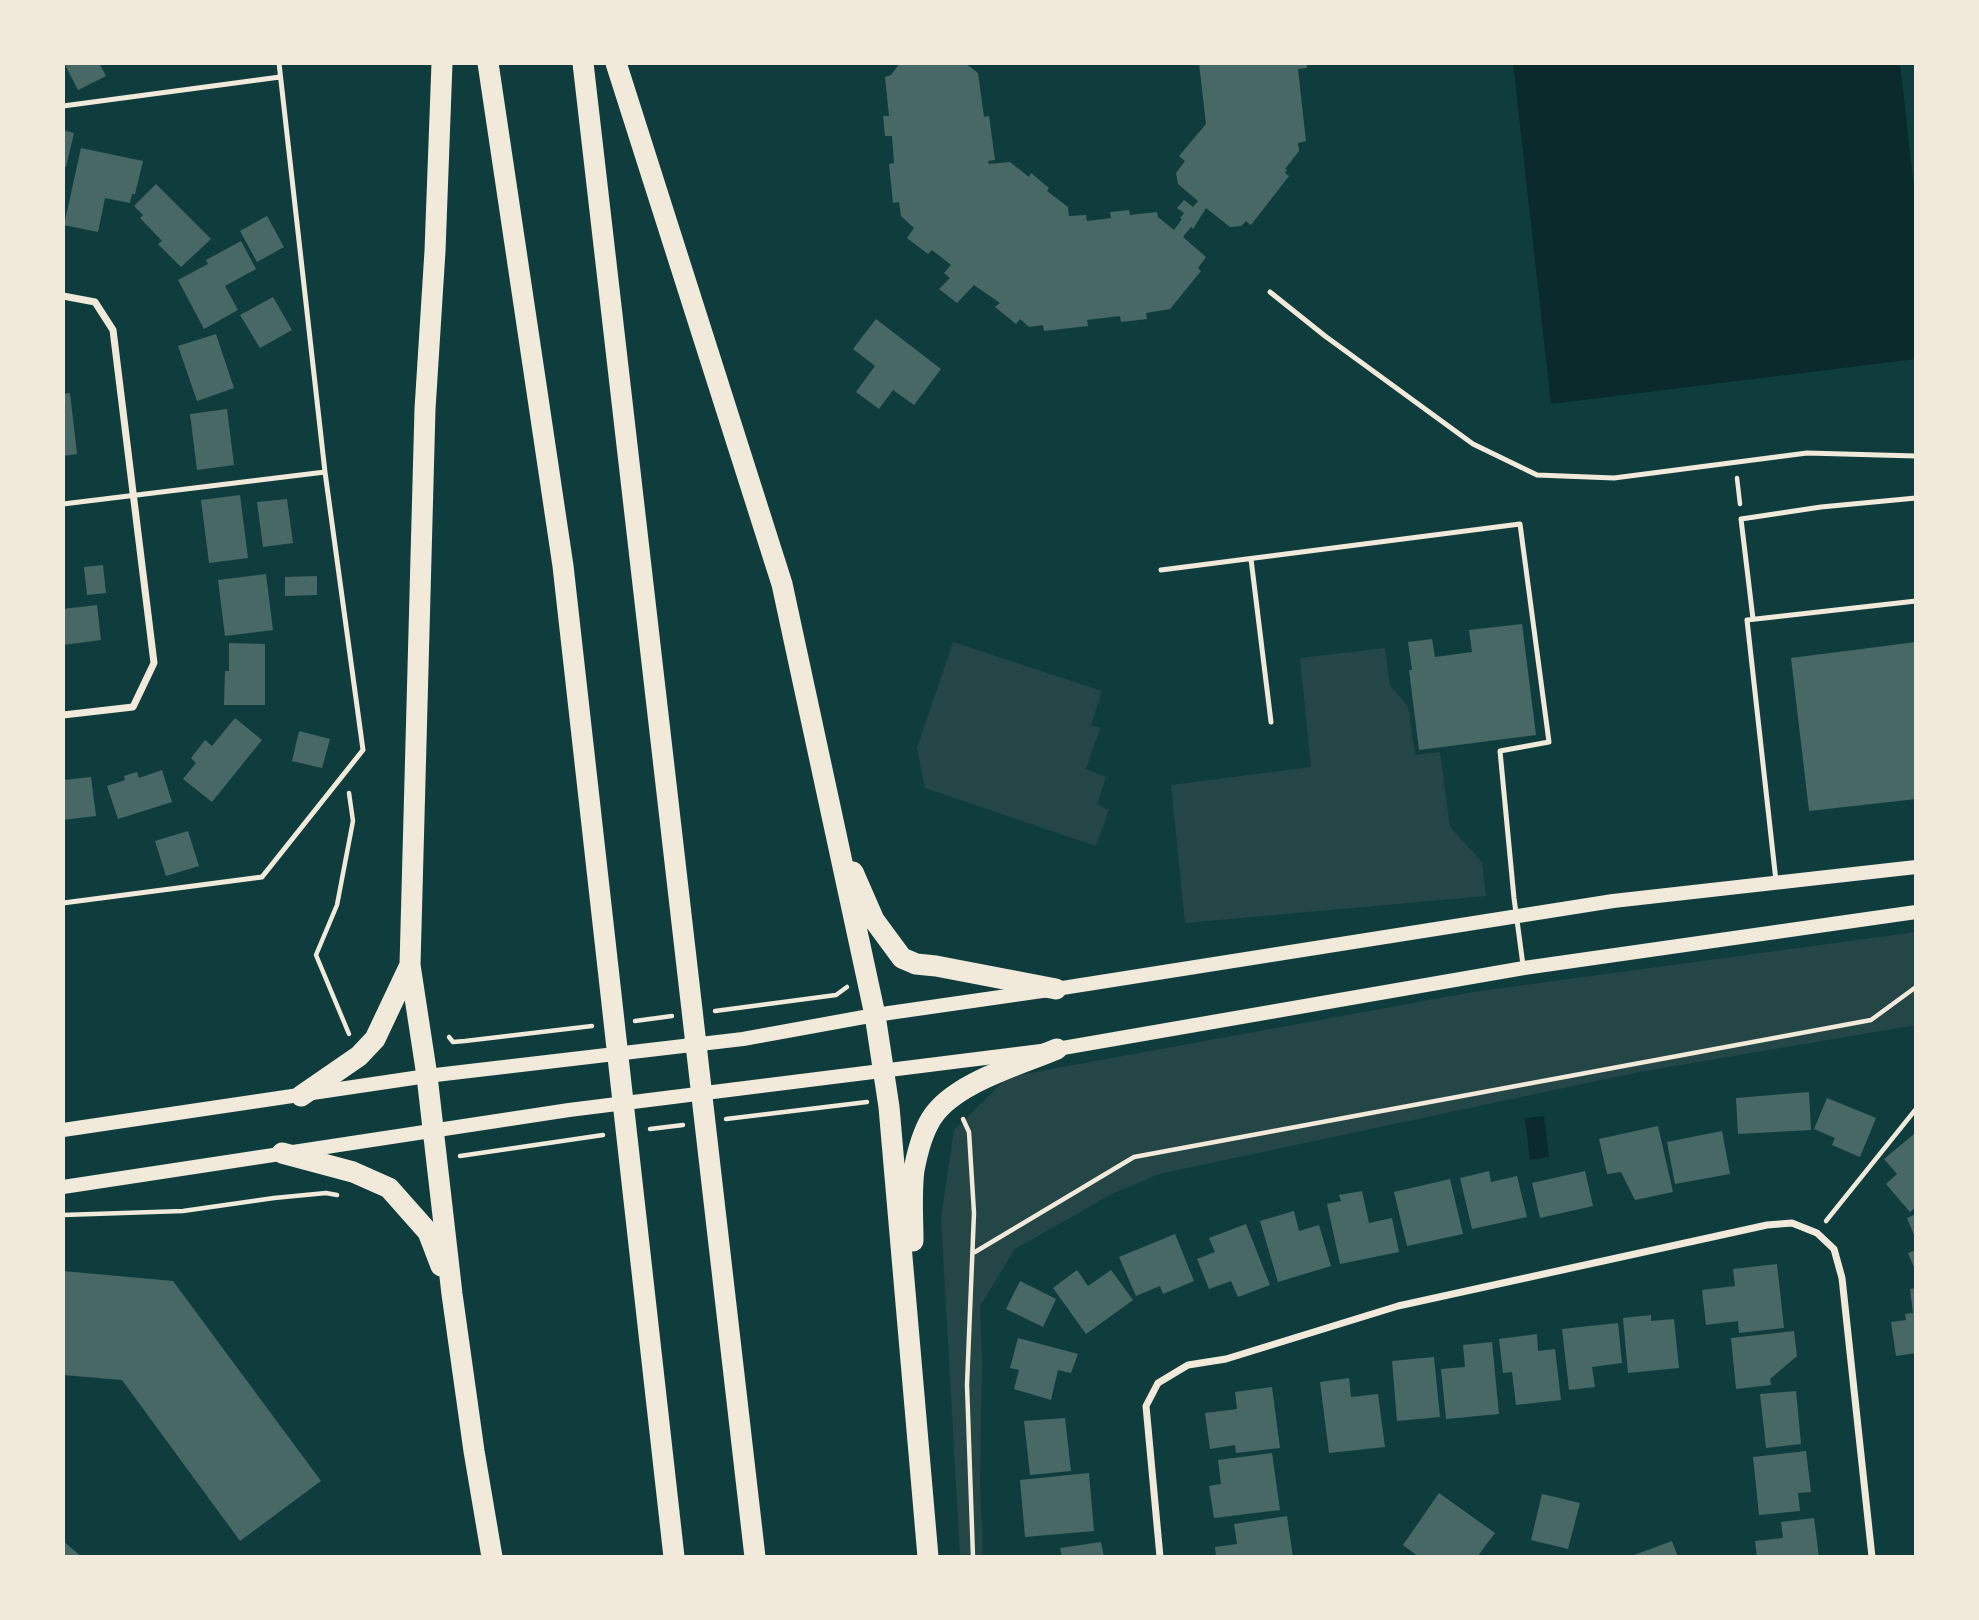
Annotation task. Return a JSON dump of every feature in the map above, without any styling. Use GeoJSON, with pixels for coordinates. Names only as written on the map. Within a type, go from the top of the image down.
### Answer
{"type":"FeatureCollection","features":[{"type":"Feature","properties":{"kind":"highway"},"geometry":{"type":"LineString","coordinates":[[442,63],[435,251],[425,409],[410,965],[434,1130],[452,1294],[492,1557]]}},
{"type":"Feature","properties":{"kind":"highway"},"geometry":{"type":"LineString","coordinates":[[488,63],[563,566],[674,1557]]}},
{"type":"Feature","properties":{"kind":"highway"},"geometry":{"type":"LineString","coordinates":[[583,63],[755,1557]]}},
{"type":"Feature","properties":{"kind":"highway"},"geometry":{"type":"LineString","coordinates":[[616,63],[782,584],[875,1015],[889,1107],[928,1557]]}},
{"type":"Feature","properties":{"kind":"highway"},"geometry":{"type":"LineString","coordinates":[[830,810],[874,920],[902,958],[916,964],[1056,989]]}},
{"type":"Feature","properties":{"kind":"highway"},"geometry":{"type":"LineString","coordinates":[[301,1096],[359,1056],[375,1039],[410,965]]}},
{"type":"Feature","properties":{"kind":"highway"},"geometry":{"type":"LineString","coordinates":[[911,1359],[914,1173],[929,1121],[938,1109],[966,1088],[1057,1049]]}},
{"type":"Feature","properties":{"kind":"highway"},"geometry":{"type":"LineString","coordinates":[[282,1153],[353,1172],[389,1188],[428,1232],[452,1294]]}},
{"type":"Feature","properties":{"kind":"main road"},"geometry":{"type":"LineString","coordinates":[[63,1130],[561,1058],[743,1039],[875,1015],[1614,901],[1916,867]]}},
{"type":"Feature","properties":{"kind":"main road"},"geometry":{"type":"LineString","coordinates":[[63,1187],[569,1110],[1057,1049],[1524,968],[1916,912]]}},
{"type":"Feature","properties":{"kind":"street"},"geometry":{"type":"LineString","coordinates":[[63,296],[95,302],[113,330],[154,663],[133,707],[63,715]]}},
{"type":"Feature","properties":{"kind":"street"},"geometry":{"type":"LineString","coordinates":[[1160,1557],[1146,1406],[1158,1383],[1188,1365],[1226,1359],[1398,1306],[1767,1225],[1792,1223],[1817,1233],[1835,1249],[1842,1278],[1872,1557]]}},
{"type":"Feature","properties":{"kind":"lane"},"geometry":{"type":"LineString","coordinates":[[63,903],[262,877],[363,750],[325,472],[279,63]]}},
{"type":"Feature","properties":{"kind":"lane"},"geometry":{"type":"LineString","coordinates":[[63,106],[280,77]]}},
{"type":"Feature","properties":{"kind":"lane"},"geometry":{"type":"LineString","coordinates":[[1270,292],[1325,336],[1473,444],[1537,475],[1614,478],[1807,453],[1916,456]]}},
{"type":"Feature","properties":{"kind":"lane"},"geometry":{"type":"LineString","coordinates":[[63,504],[325,472]]}},
{"type":"Feature","properties":{"kind":"lane"},"geometry":{"type":"LineString","coordinates":[[1754,619],[1741,519],[1821,507],[1916,498]]}},
{"type":"Feature","properties":{"kind":"lane"},"geometry":{"type":"LineString","coordinates":[[1161,570],[1520,524],[1549,742],[1500,751],[1524,968]]}},
{"type":"Feature","properties":{"kind":"lane"},"geometry":{"type":"LineString","coordinates":[[1251,559],[1271,722]]}},
{"type":"Feature","properties":{"kind":"lane"},"geometry":{"type":"LineString","coordinates":[[1776,881],[1746,620],[1916,601]]}},
{"type":"Feature","properties":{"kind":"path"},"geometry":{"type":"LineString","coordinates":[[1737,481],[1741,519]]}},
{"type":"Feature","properties":{"kind":"path"},"geometry":{"type":"LineString","coordinates":[[346,772],[353,821],[337,905],[316,954],[351,1039]]}},
{"type":"Feature","properties":{"kind":"path"},"geometry":{"type":"LineString","coordinates":[[705,1012],[836,995],[843,989],[867,979]]}},
{"type":"Feature","properties":{"kind":"path"},"geometry":{"type":"LineString","coordinates":[[974,1252],[1134,1157],[1871,1020],[1916,987]]}},
{"type":"Feature","properties":{"kind":"path"},"geometry":{"type":"LineString","coordinates":[[623,1022],[677,1016]]}},
{"type":"Feature","properties":{"kind":"path"},"geometry":{"type":"LineString","coordinates":[[449,1037],[453,1042],[596,1025]]}},
{"type":"Feature","properties":{"kind":"path"},"geometry":{"type":"LineString","coordinates":[[725,1120],[869,1102],[889,1107]]}},
{"type":"Feature","properties":{"kind":"path"},"geometry":{"type":"LineString","coordinates":[[938,1109],[962,1116],[967,1123],[974,1213],[967,1385],[973,1557]]}},
{"type":"Feature","properties":{"kind":"path"},"geometry":{"type":"LineString","coordinates":[[1817,1233],[1916,1109]]}},
{"type":"Feature","properties":{"kind":"path"},"geometry":{"type":"LineString","coordinates":[[644,1130],[685,1125]]}},
{"type":"Feature","properties":{"kind":"path"},"geometry":{"type":"LineString","coordinates":[[562,1140],[616,1133]]}},
{"type":"Feature","properties":{"kind":"shaded area"},"geometry":{"type":"Polygon","coordinates":[[[1513,63],[1900,63],[1916,205],[1916,359],[1551,404],[1513,63]]]}},
{"type":"Feature","properties":{"kind":"shaded area"},"geometry":{"type":"Polygon","coordinates":[[[953,642],[1102,691],[1091,725],[1100,728],[1086,769],[1106,777],[1097,805],[1109,810],[1096,846],[925,788],[917,748],[953,642]]]}},
{"type":"Feature","properties":{"kind":"shaded area"},"geometry":{"type":"Polygon","coordinates":[[[1385,648],[1390,686],[1408,706],[1415,755],[1440,752],[1450,827],[1482,862],[1486,896],[1185,923],[1171,785],[1311,767],[1300,658],[1385,648]]]}},
{"type":"Feature","properties":{"kind":"shaded area"},"geometry":{"type":"Polygon","coordinates":[[[1916,932],[1916,1025],[1639,1072],[1159,1174],[1112,1194],[1015,1249],[980,1306],[980,1482],[983,1557],[960,1557],[941,1218],[954,1130],[1008,1077],[1473,992],[1916,932]]]}},
{"type":"Feature","properties":{"kind":"shaded area"},"geometry":{"type":"Polygon","coordinates":[[[1544,1116],[1549,1157],[1530,1160],[1525,1118],[1544,1116]]]}},
{"type":"Feature","properties":{"kind":"building"},"geometry":{"type":"Polygon","coordinates":[[[64,63],[99,63],[106,76],[78,90],[64,63]]]}},
{"type":"Feature","properties":{"kind":"building"},"geometry":{"type":"Polygon","coordinates":[[[900,63],[965,63],[978,73],[984,117],[989,116],[995,160],[988,161],[989,164],[1010,162],[1029,177],[1031,173],[1049,188],[1047,191],[1068,207],[1069,216],[1086,215],[1087,221],[1111,218],[1110,212],[1129,210],[1130,215],[1157,212],[1158,217],[1174,230],[1184,213],[1177,208],[1184,200],[1193,207],[1198,201],[1178,184],[1176,173],[1185,161],[1179,156],[1206,124],[1199,63],[1307,63],[1307,68],[1298,69],[1306,141],[1298,143],[1299,151],[1285,169],[1289,176],[1251,225],[1246,221],[1241,226],[1230,227],[1206,208],[1193,229],[1191,227],[1183,237],[1206,257],[1198,268],[1201,271],[1170,309],[1146,313],[1147,319],[1121,322],[1120,316],[1087,320],[1088,326],[1044,331],[1043,325],[1029,327],[1020,319],[1016,324],[995,307],[1000,303],[974,285],[957,303],[939,289],[950,278],[944,273],[951,265],[932,250],[928,254],[907,238],[914,228],[901,216],[899,202],[893,203],[889,164],[894,163],[892,136],[885,136],[883,116],[889,116],[885,77],[891,75],[900,63]]]}},
{"type":"Feature","properties":{"kind":"building"},"geometry":{"type":"Polygon","coordinates":[[[63,130],[74,133],[66,167],[63,166],[63,130]]]}},
{"type":"Feature","properties":{"kind":"building"},"geometry":{"type":"Polygon","coordinates":[[[81,148],[143,161],[135,194],[132,194],[130,203],[105,198],[98,232],[64,225],[81,148]]]}},
{"type":"Feature","properties":{"kind":"building"},"geometry":{"type":"Polygon","coordinates":[[[156,184],[211,239],[181,267],[158,244],[162,241],[140,218],[143,215],[134,206],[156,184]]]}},
{"type":"Feature","properties":{"kind":"building"},"geometry":{"type":"Polygon","coordinates":[[[267,216],[284,247],[257,262],[240,231],[267,216]]]}},
{"type":"Feature","properties":{"kind":"building"},"geometry":{"type":"Polygon","coordinates":[[[241,241],[256,269],[225,286],[238,310],[204,329],[178,280],[208,264],[206,260],[241,241]]]}},
{"type":"Feature","properties":{"kind":"building"},"geometry":{"type":"Polygon","coordinates":[[[273,297],[292,330],[260,348],[240,315],[273,297]]]}},
{"type":"Feature","properties":{"kind":"building"},"geometry":{"type":"Polygon","coordinates":[[[876,319],[941,369],[914,405],[893,390],[879,409],[856,392],[875,366],[853,349],[876,319]]]}},
{"type":"Feature","properties":{"kind":"building"},"geometry":{"type":"Polygon","coordinates":[[[216,334],[234,388],[197,401],[178,346],[216,334]]]}},
{"type":"Feature","properties":{"kind":"building"},"geometry":{"type":"Polygon","coordinates":[[[70,393],[77,454],[63,456],[63,394],[70,393]]]}},
{"type":"Feature","properties":{"kind":"building"},"geometry":{"type":"Polygon","coordinates":[[[227,409],[234,465],[197,470],[190,414],[227,409]]]}},
{"type":"Feature","properties":{"kind":"building"},"geometry":{"type":"Polygon","coordinates":[[[240,495],[248,558],[209,563],[201,500],[240,495]]]}},
{"type":"Feature","properties":{"kind":"building"},"geometry":{"type":"Polygon","coordinates":[[[287,499],[293,543],[263,547],[257,502],[287,499]]]}},
{"type":"Feature","properties":{"kind":"building"},"geometry":{"type":"Polygon","coordinates":[[[103,565],[106,593],[87,595],[84,567],[103,565]]]}},
{"type":"Feature","properties":{"kind":"building"},"geometry":{"type":"Polygon","coordinates":[[[266,574],[273,630],[225,636],[218,580],[266,574]]]}},
{"type":"Feature","properties":{"kind":"building"},"geometry":{"type":"Polygon","coordinates":[[[317,576],[317,595],[285,596],[285,577],[317,576]]]}},
{"type":"Feature","properties":{"kind":"building"},"geometry":{"type":"Polygon","coordinates":[[[97,605],[101,640],[63,645],[63,609],[97,605]]]}},
{"type":"Feature","properties":{"kind":"building"},"geometry":{"type":"Polygon","coordinates":[[[1522,624],[1536,735],[1419,750],[1408,642],[1432,639],[1435,657],[1472,652],[1469,630],[1522,624]]]}},
{"type":"Feature","properties":{"kind":"building"},"geometry":{"type":"Polygon","coordinates":[[[1916,642],[1916,799],[1809,811],[1791,658],[1916,642]]]}},
{"type":"Feature","properties":{"kind":"building"},"geometry":{"type":"Polygon","coordinates":[[[229,643],[265,644],[265,705],[224,705],[225,671],[229,671],[229,643]]]}},
{"type":"Feature","properties":{"kind":"building"},"geometry":{"type":"Polygon","coordinates":[[[235,718],[262,740],[212,802],[183,779],[196,763],[191,758],[205,740],[212,746],[235,718]]]}},
{"type":"Feature","properties":{"kind":"building"},"geometry":{"type":"Polygon","coordinates":[[[299,731],[330,739],[322,768],[292,761],[299,731]]]}},
{"type":"Feature","properties":{"kind":"building"},"geometry":{"type":"Polygon","coordinates":[[[162,770],[172,802],[118,819],[107,786],[125,780],[124,776],[137,772],[139,778],[162,770]]]}},
{"type":"Feature","properties":{"kind":"building"},"geometry":{"type":"Polygon","coordinates":[[[91,777],[96,816],[63,820],[63,780],[91,777]]]}},
{"type":"Feature","properties":{"kind":"building"},"geometry":{"type":"Polygon","coordinates":[[[188,831],[199,866],[166,876],[155,841],[188,831]]]}},
{"type":"Feature","properties":{"kind":"building"},"geometry":{"type":"Polygon","coordinates":[[[1809,1092],[1811,1130],[1738,1134],[1736,1098],[1809,1092]]]}},
{"type":"Feature","properties":{"kind":"building"},"geometry":{"type":"Polygon","coordinates":[[[1827,1098],[1876,1118],[1860,1157],[1832,1145],[1835,1138],[1814,1129],[1827,1098]]]}},
{"type":"Feature","properties":{"kind":"building"},"geometry":{"type":"Polygon","coordinates":[[[1658,1126],[1673,1192],[1635,1200],[1621,1172],[1607,1174],[1599,1139],[1658,1126]]]}},
{"type":"Feature","properties":{"kind":"building"},"geometry":{"type":"Polygon","coordinates":[[[1722,1131],[1730,1174],[1675,1184],[1667,1142],[1722,1131]]]}},
{"type":"Feature","properties":{"kind":"building"},"geometry":{"type":"Polygon","coordinates":[[[1914,1134],[1916,1207],[1910,1212],[1886,1184],[1897,1174],[1884,1159],[1914,1134]]]}},
{"type":"Feature","properties":{"kind":"building"},"geometry":{"type":"Polygon","coordinates":[[[1489,1171],[1491,1182],[1517,1176],[1527,1217],[1472,1229],[1460,1178],[1489,1171]]]}},
{"type":"Feature","properties":{"kind":"building"},"geometry":{"type":"Polygon","coordinates":[[[1585,1171],[1593,1206],[1540,1218],[1532,1183],[1585,1171]]]}},
{"type":"Feature","properties":{"kind":"building"},"geometry":{"type":"Polygon","coordinates":[[[1450,1179],[1463,1234],[1407,1246],[1394,1192],[1450,1179]]]}},
{"type":"Feature","properties":{"kind":"building"},"geometry":{"type":"Polygon","coordinates":[[[1362,1191],[1369,1223],[1392,1218],[1399,1252],[1340,1264],[1327,1204],[1341,1201],[1339,1195],[1362,1191]]]}},
{"type":"Feature","properties":{"kind":"building"},"geometry":{"type":"Polygon","coordinates":[[[1294,1211],[1299,1231],[1319,1225],[1331,1266],[1278,1282],[1260,1221],[1294,1211]]]}},
{"type":"Feature","properties":{"kind":"building"},"geometry":{"type":"Polygon","coordinates":[[[1916,1214],[1916,1240],[1907,1218],[1916,1214]]]}},
{"type":"Feature","properties":{"kind":"building"},"geometry":{"type":"Polygon","coordinates":[[[1246,1224],[1270,1285],[1238,1297],[1231,1281],[1209,1289],[1197,1259],[1215,1252],[1209,1238],[1246,1224]]]}},
{"type":"Feature","properties":{"kind":"building"},"geometry":{"type":"Polygon","coordinates":[[[1175,1234],[1194,1281],[1163,1294],[1160,1286],[1136,1296],[1119,1257],[1175,1234]]]}},
{"type":"Feature","properties":{"kind":"building"},"geometry":{"type":"Polygon","coordinates":[[[1916,1250],[1916,1272],[1908,1253],[1916,1250]]]}},
{"type":"Feature","properties":{"kind":"building"},"geometry":{"type":"Polygon","coordinates":[[[1777,1264],[1784,1328],[1739,1333],[1738,1321],[1706,1325],[1702,1290],[1735,1286],[1733,1269],[1777,1264]]]}},
{"type":"Feature","properties":{"kind":"building"},"geometry":{"type":"Polygon","coordinates":[[[1077,1270],[1088,1286],[1111,1270],[1133,1300],[1086,1334],[1053,1288],[1077,1270]]]}},
{"type":"Feature","properties":{"kind":"building"},"geometry":{"type":"Polygon","coordinates":[[[63,1271],[173,1281],[321,1481],[240,1541],[122,1380],[63,1375],[63,1271]]]}},
{"type":"Feature","properties":{"kind":"building"},"geometry":{"type":"Polygon","coordinates":[[[1020,1281],[1056,1299],[1043,1327],[1006,1309],[1020,1281]]]}},
{"type":"Feature","properties":{"kind":"building"},"geometry":{"type":"Polygon","coordinates":[[[1916,1288],[1916,1353],[1896,1356],[1891,1322],[1906,1320],[1905,1314],[1913,1313],[1910,1289],[1916,1288]]]}},
{"type":"Feature","properties":{"kind":"building"},"geometry":{"type":"Polygon","coordinates":[[[1651,1315],[1651,1321],[1674,1319],[1679,1368],[1628,1373],[1623,1318],[1651,1315]]]}},
{"type":"Feature","properties":{"kind":"building"},"geometry":{"type":"Polygon","coordinates":[[[1618,1323],[1622,1363],[1592,1367],[1595,1387],[1569,1390],[1562,1329],[1618,1323]]]}},
{"type":"Feature","properties":{"kind":"building"},"geometry":{"type":"Polygon","coordinates":[[[1794,1331],[1797,1356],[1770,1379],[1771,1385],[1736,1389],[1731,1338],[1794,1331]]]}},
{"type":"Feature","properties":{"kind":"building"},"geometry":{"type":"Polygon","coordinates":[[[1537,1334],[1538,1351],[1555,1349],[1561,1400],[1516,1405],[1512,1372],[1503,1373],[1499,1339],[1537,1334]]]}},
{"type":"Feature","properties":{"kind":"building"},"geometry":{"type":"Polygon","coordinates":[[[1018,1338],[1078,1354],[1071,1373],[1058,1370],[1051,1400],[1014,1389],[1019,1370],[1010,1368],[1018,1338]]]}},
{"type":"Feature","properties":{"kind":"building"},"geometry":{"type":"Polygon","coordinates":[[[1492,1342],[1499,1414],[1446,1419],[1441,1369],[1465,1367],[1463,1345],[1492,1342]]]}},
{"type":"Feature","properties":{"kind":"building"},"geometry":{"type":"Polygon","coordinates":[[[1434,1357],[1440,1417],[1397,1421],[1392,1361],[1434,1357]]]}},
{"type":"Feature","properties":{"kind":"building"},"geometry":{"type":"Polygon","coordinates":[[[1349,1378],[1351,1397],[1378,1394],[1385,1447],[1329,1453],[1320,1382],[1349,1378]]]}},
{"type":"Feature","properties":{"kind":"building"},"geometry":{"type":"Polygon","coordinates":[[[1272,1387],[1280,1448],[1236,1453],[1235,1445],[1210,1449],[1205,1413],[1237,1409],[1235,1392],[1272,1387]]]}},
{"type":"Feature","properties":{"kind":"building"},"geometry":{"type":"Polygon","coordinates":[[[1796,1391],[1801,1444],[1766,1448],[1760,1394],[1796,1391]]]}},
{"type":"Feature","properties":{"kind":"building"},"geometry":{"type":"Polygon","coordinates":[[[1065,1418],[1071,1471],[1030,1475],[1024,1421],[1065,1418]]]}},
{"type":"Feature","properties":{"kind":"building"},"geometry":{"type":"Polygon","coordinates":[[[1806,1451],[1811,1492],[1798,1493],[1800,1511],[1759,1515],[1753,1457],[1806,1451]]]}},
{"type":"Feature","properties":{"kind":"building"},"geometry":{"type":"Polygon","coordinates":[[[1272,1453],[1280,1510],[1214,1518],[1209,1486],[1221,1484],[1218,1460],[1272,1453]]]}},
{"type":"Feature","properties":{"kind":"building"},"geometry":{"type":"Polygon","coordinates":[[[1089,1473],[1094,1531],[1025,1537],[1020,1480],[1089,1473]]]}},
{"type":"Feature","properties":{"kind":"building"},"geometry":{"type":"Polygon","coordinates":[[[1439,1493],[1495,1533],[1477,1557],[1419,1557],[1403,1545],[1439,1493]]]}},
{"type":"Feature","properties":{"kind":"building"},"geometry":{"type":"Polygon","coordinates":[[[1542,1494],[1580,1503],[1568,1549],[1531,1540],[1542,1494]]]}},
{"type":"Feature","properties":{"kind":"building"},"geometry":{"type":"Polygon","coordinates":[[[1287,1516],[1293,1557],[1216,1557],[1215,1547],[1237,1544],[1234,1524],[1287,1516]]]}},
{"type":"Feature","properties":{"kind":"building"},"geometry":{"type":"Polygon","coordinates":[[[1814,1518],[1819,1557],[1757,1557],[1755,1541],[1783,1538],[1781,1522],[1814,1518]]]}},
{"type":"Feature","properties":{"kind":"building"},"geometry":{"type":"Polygon","coordinates":[[[63,1541],[82,1557],[63,1557],[63,1541]]]}},
{"type":"Feature","properties":{"kind":"building"},"geometry":{"type":"Polygon","coordinates":[[[1672,1541],[1678,1557],[1629,1557],[1672,1541]]]}},
{"type":"Feature","properties":{"kind":"building"},"geometry":{"type":"Polygon","coordinates":[[[1101,1542],[1104,1557],[1062,1557],[1060,1548],[1101,1542]]]}}]}
